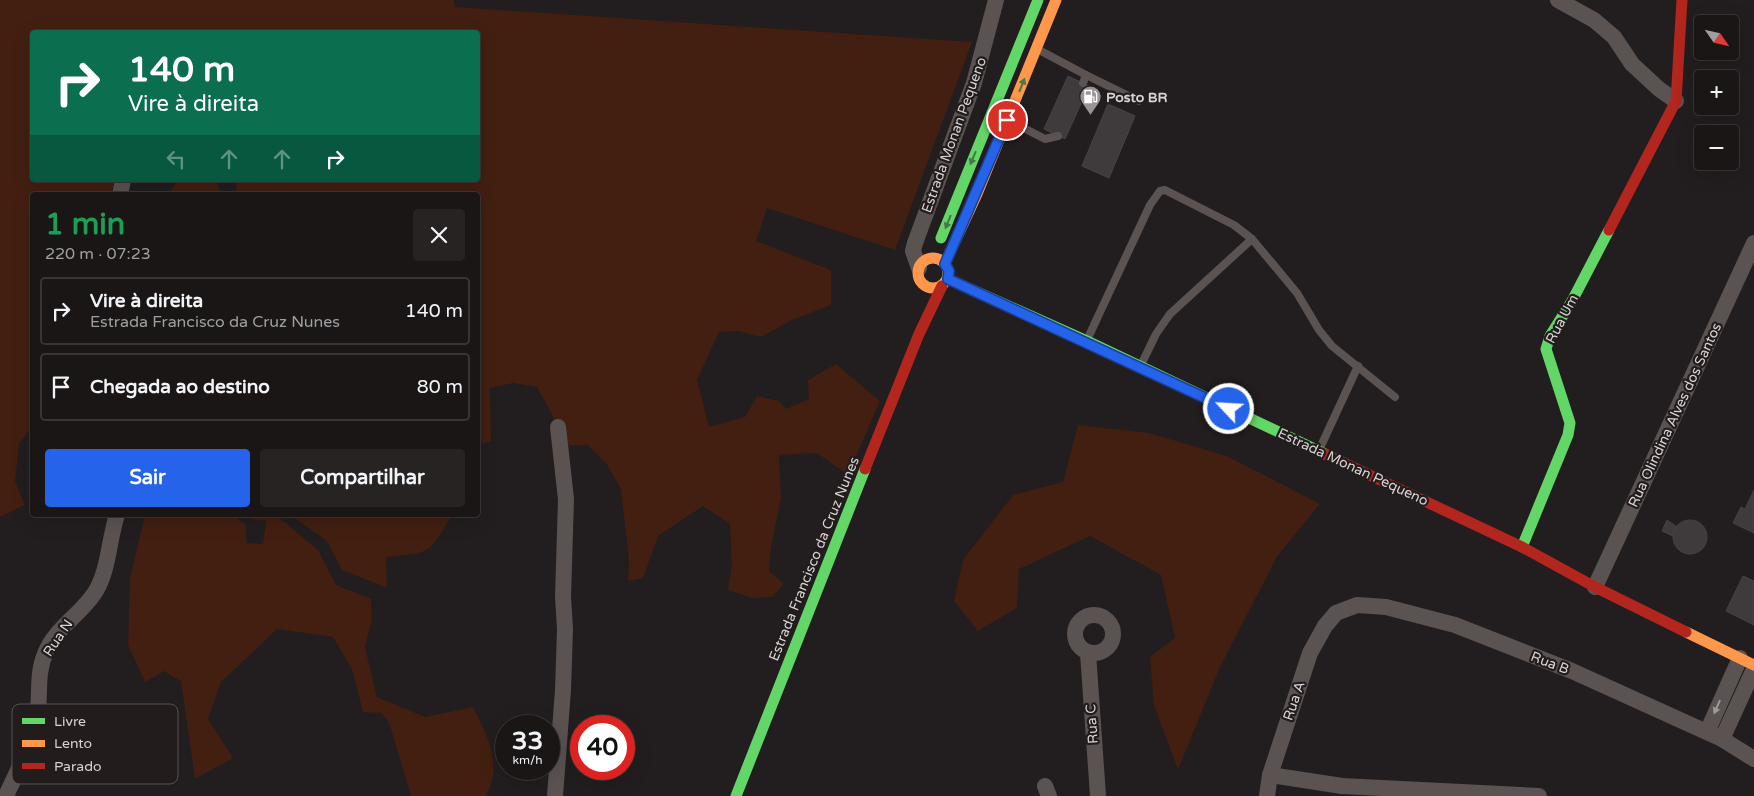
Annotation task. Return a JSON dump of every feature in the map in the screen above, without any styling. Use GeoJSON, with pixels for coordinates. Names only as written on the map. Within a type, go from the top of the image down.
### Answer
{"type":"FeatureCollection","features":[{"type":"Feature","properties":{"kind":"street","name":"Estrada Monan Pequeno"},"geometry":{"type":"LineString","coordinates":[[919,268],[913,251],[915,243],[974,83],[996,0]]}},
{"type":"Feature","properties":{"kind":"street"},"geometry":{"type":"LineString","coordinates":[[933,258],[1038,0]]}},
{"type":"Feature","properties":{"kind":"street"},"geometry":{"type":"LineString","coordinates":[[945,264],[1056,0]]}},
{"type":"Feature","properties":{"kind":"street"},"geometry":{"type":"LineString","coordinates":[[1558,0],[1594,20],[1614,37],[1632,64],[1659,89],[1676,101]]}},
{"type":"Feature","properties":{"kind":"street","name":"Rua Um"},"geometry":{"type":"LineString","coordinates":[[1522,547],[1568,435],[1570,423],[1568,411],[1546,348],[1550,336],[1572,301],[1676,101],[1682,0]]}},
{"type":"Feature","properties":{"kind":"street","name":"Rua Olindina Alves dos Santos"},"geometry":{"type":"LineString","coordinates":[[1595,588],[1754,243]]}},
{"type":"Feature","properties":{"kind":"street"},"geometry":{"type":"LineString","coordinates":[[933,258],[945,264],[949,271],[945,282],[922,294],[918,277],[919,268],[924,260],[933,258]]}},
{"type":"Feature","properties":{"kind":"street","name":"Estrada Monan Pequeno"},"geometry":{"type":"LineString","coordinates":[[945,282],[1140,366],[1522,547],[1595,588],[1747,661]]}},
{"type":"Feature","properties":{"kind":"street","name":"Estrada Francisco da Cruz Nunes"},"geometry":{"type":"LineString","coordinates":[[736,796],[919,334],[945,282]]}},
{"type":"Feature","properties":{"kind":"street","name":"Estrada Francisco da Cruz Nunes"},"geometry":{"type":"LineString","coordinates":[[919,334],[922,294]]}},
{"type":"Feature","properties":{"kind":"street"},"geometry":{"type":"LineString","coordinates":[[554,796],[563,690],[565,630],[563,597],[566,499],[558,427]]}},
{"type":"Feature","properties":{"kind":"street","name":"Rua N"},"geometry":{"type":"LineString","coordinates":[[38,704],[38,675],[45,652],[68,621],[97,589],[104,572],[111,533],[116,517]]}},
{"type":"Feature","properties":{"kind":"street","name":"Rua B"},"geometry":{"type":"LineString","coordinates":[[1336,613],[1357,605],[1386,607],[1455,625],[1572,671],[1722,739],[1754,759]]}},
{"type":"Feature","properties":{"kind":"street","name":"Rua A"},"geometry":{"type":"LineString","coordinates":[[1267,796],[1270,775],[1310,653],[1325,626],[1336,613]]}},
{"type":"Feature","properties":{"kind":"street","name":"Rua C"},"geometry":{"type":"LineString","coordinates":[[1088,652],[1098,796]]}},
{"type":"Feature","properties":{"kind":"street"},"geometry":{"type":"LineString","coordinates":[[1706,732],[1747,661]]}},
{"type":"Feature","properties":{"kind":"street"},"geometry":{"type":"LineString","coordinates":[[1722,739],[1754,669]]}},
{"type":"Feature","properties":{"kind":"street"},"geometry":{"type":"LineString","coordinates":[[1270,775],[1342,786],[1504,792],[1539,796]]}},
{"type":"Feature","properties":{"kind":"street","name":"Rua N"},"geometry":{"type":"LineString","coordinates":[[6,796],[12,782]]}},
{"type":"Feature","properties":{"kind":"lane"},"geometry":{"type":"LineString","coordinates":[[1021,41],[1139,101]]}},
{"type":"Feature","properties":{"kind":"lane"},"geometry":{"type":"LineString","coordinates":[[1083,83],[1086,75]]}},
{"type":"Feature","properties":{"kind":"lane"},"geometry":{"type":"LineString","coordinates":[[992,113],[1045,138],[1058,136]]}},
{"type":"Feature","properties":{"kind":"lane"},"geometry":{"type":"LineString","coordinates":[[1087,342],[1150,205],[1160,192],[1173,192],[1234,225],[1252,239],[1297,293],[1319,330],[1332,346],[1395,397]]}},
{"type":"Feature","properties":{"kind":"lane"},"geometry":{"type":"LineString","coordinates":[[1140,366],[1156,334],[1170,314],[1252,239]]}},
{"type":"Feature","properties":{"kind":"lane"},"geometry":{"type":"LineString","coordinates":[[1318,451],[1358,366]]}},
{"type":"Feature","properties":{"kind":"shaded area"},"geometry":{"type":"Polygon","coordinates":[[[0,0],[454,0],[455,7],[972,42],[895,250],[767,208],[756,241],[831,270],[831,305],[792,320],[760,337],[738,331],[719,332],[697,380],[709,427],[745,417],[757,396],[779,401],[786,409],[809,399],[808,380],[836,364],[880,401],[848,475],[817,453],[779,455],[781,498],[771,548],[769,571],[784,584],[772,597],[752,598],[728,590],[732,564],[730,524],[703,506],[658,536],[643,578],[628,581],[629,559],[621,489],[606,463],[588,445],[553,446],[556,422],[537,387],[513,383],[490,388],[491,441],[482,444],[480,438],[480,192],[237,192],[236,182],[480,182],[480,30],[30,30],[30,182],[114,182],[112,192],[30,192],[30,429],[19,444],[15,481],[25,505],[0,517],[0,0]]]}},
{"type":"Feature","properties":{"kind":"shaded area"},"geometry":{"type":"Polygon","coordinates":[[[217,182],[219,192],[171,192],[176,183],[217,182]]]}},
{"type":"Feature","properties":{"kind":"shaded area"},"geometry":{"type":"Polygon","coordinates":[[[1078,425],[1149,433],[1227,456],[1320,504],[1278,555],[1220,667],[1178,770],[1154,705],[1150,657],[1175,638],[1161,575],[1090,536],[1019,569],[1017,608],[978,631],[954,601],[963,560],[1013,495],[1063,482],[1078,425]]]}},
{"type":"Feature","properties":{"kind":"shaded area"},"geometry":{"type":"Polygon","coordinates":[[[145,517],[235,517],[246,525],[246,543],[263,544],[266,521],[250,517],[278,517],[318,550],[336,585],[371,599],[372,620],[365,647],[377,697],[425,717],[473,707],[492,750],[493,773],[486,796],[411,796],[389,722],[381,713],[363,712],[352,669],[333,637],[277,629],[221,682],[208,719],[233,758],[195,779],[181,681],[164,671],[145,682],[128,645],[130,578],[145,517]]]}},
{"type":"Feature","properties":{"kind":"shaded area"},"geometry":{"type":"Polygon","coordinates":[[[451,517],[438,538],[428,549],[413,554],[386,557],[387,588],[342,570],[327,541],[295,518],[451,517]]]}},
{"type":"Feature","properties":{"kind":"building"},"geometry":{"type":"Polygon","coordinates":[[[1068,76],[1089,86],[1065,139],[1044,129],[1068,76]]]}},
{"type":"Feature","properties":{"kind":"building"},"geometry":{"type":"Polygon","coordinates":[[[1108,104],[1135,116],[1109,178],[1082,166],[1108,104]]]}},
{"type":"Feature","properties":{"kind":"building"},"geometry":{"type":"Polygon","coordinates":[[[1754,490],[1754,533],[1733,523],[1741,507],[1745,509],[1754,490]]]}},
{"type":"Feature","properties":{"kind":"building"},"geometry":{"type":"Polygon","coordinates":[[[1667,520],[1677,527],[1673,536],[1662,531],[1667,520]]]}},
{"type":"Feature","properties":{"kind":"building"},"geometry":{"type":"Polygon","coordinates":[[[1690,520],[1702,525],[1707,537],[1702,549],[1690,554],[1678,549],[1673,537],[1678,525],[1690,520]]]}},
{"type":"Feature","properties":{"kind":"building"},"geometry":{"type":"Polygon","coordinates":[[[1743,576],[1754,581],[1754,625],[1726,611],[1743,576]]]}},
{"type":"Feature","properties":{"kind":"traffic: fast"},"geometry":{"type":"LineString","coordinates":[[941,238],[1038,0]]}},
{"type":"Feature","properties":{"kind":"traffic: fast"},"geometry":{"type":"LineString","coordinates":[[1522,547],[1568,435],[1570,423],[1546,349],[1550,336],[1572,301],[1609,230]]}},
{"type":"Feature","properties":{"kind":"traffic: fast"},"geometry":{"type":"LineString","coordinates":[[948,279],[1087,341],[1325,454]]}},
{"type":"Feature","properties":{"kind":"traffic: fast"},"geometry":{"type":"LineString","coordinates":[[736,796],[865,469]]}},
{"type":"Feature","properties":{"kind":"traffic: slow"},"geometry":{"type":"LineString","coordinates":[[945,263],[977,194],[1056,0]]}},
{"type":"Feature","properties":{"kind":"traffic: slow"},"geometry":{"type":"LineString","coordinates":[[933,258],[944,262],[948,273],[944,284],[933,288],[922,284],[918,273],[922,262],[933,258]]}},
{"type":"Feature","properties":{"kind":"traffic: slow"},"geometry":{"type":"LineString","coordinates":[[1686,632],[1754,665]]}},
{"type":"Feature","properties":{"kind":"traffic: jam"},"geometry":{"type":"LineString","coordinates":[[1609,230],[1676,101],[1682,0]]}},
{"type":"Feature","properties":{"kind":"traffic: jam"},"geometry":{"type":"LineString","coordinates":[[865,469],[919,334],[942,286]]}},
{"type":"Feature","properties":{"kind":"traffic: jam"},"geometry":{"type":"LineString","coordinates":[[1325,454],[1522,547],[1595,587],[1686,632]]}},
{"type":"Feature","properties":{"kind":"place","name":"Posto BR"},"geometry":{"type":"Point","coordinates":[1090,116]}},
{"type":"Feature","properties":{"kind":"route"},"geometry":{"type":"LineString","coordinates":[[1007,120],[977,194],[945,264],[949,271],[948,279],[1229,409]]}}]}
